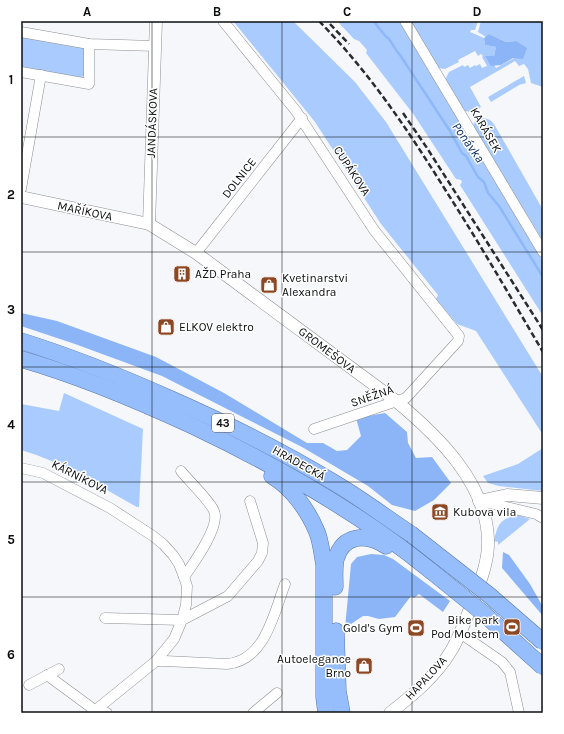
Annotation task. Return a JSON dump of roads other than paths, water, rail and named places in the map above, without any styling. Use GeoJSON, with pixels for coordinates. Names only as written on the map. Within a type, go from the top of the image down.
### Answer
{"type":"FeatureCollection","features":[{"type":"Feature","properties":{"kind":"highway","name":"HRADECKÁ"},"geometry":{"type":"LineString","coordinates":[[21,341],[128,380],[236,428],[340,486],[431,571],[483,613],[543,667]]}},
{"type":"Feature","properties":{"kind":"highway","name":"HRADECKÁ"},"geometry":{"type":"LineString","coordinates":[[21,359],[84,380],[150,406],[232,444],[303,484],[489,595],[543,642]]}},
{"type":"Feature","properties":{"kind":"highway"},"geometry":{"type":"LineString","coordinates":[[232,444],[255,464],[288,488],[308,514],[317,532],[324,565],[324,697],[318,713]]}},
{"type":"Feature","properties":{"kind":"highway"},"geometry":{"type":"LineString","coordinates":[[338,713],[339,702],[335,587],[337,558],[345,544],[361,537],[403,545]]}},
{"type":"Feature","properties":{"kind":"highway"},"geometry":{"type":"LineString","coordinates":[[324,697],[338,713]]}},
{"type":"Feature","properties":{"kind":"street","name":"JANDÁSKOVA"},"geometry":{"type":"LineString","coordinates":[[149,224],[156,21]]}},
{"type":"Feature","properties":{"kind":"street","name":"CUPÁKOVA"},"geometry":{"type":"LineString","coordinates":[[223,21],[302,118],[374,230],[459,336]]}},
{"type":"Feature","properties":{"kind":"street","name":"KARÁSEK"},"geometry":{"type":"LineString","coordinates":[[405,21],[543,252]]}},
{"type":"Feature","properties":{"kind":"street"},"geometry":{"type":"LineString","coordinates":[[21,32],[89,44],[155,46]]}},
{"type":"Feature","properties":{"kind":"street"},"geometry":{"type":"LineString","coordinates":[[21,72],[89,84],[89,44]]}},
{"type":"Feature","properties":{"kind":"street"},"geometry":{"type":"LineString","coordinates":[[21,188],[40,75]]}},
{"type":"Feature","properties":{"kind":"street","name":"DOLNICE"},"geometry":{"type":"LineString","coordinates":[[196,253],[302,118]]}},
{"type":"Feature","properties":{"kind":"street","name":"MAŘÍKOVA"},"geometry":{"type":"LineString","coordinates":[[21,197],[149,224]]}},
{"type":"Feature","properties":{"kind":"street","name":"GROMEŠOVA"},"geometry":{"type":"LineString","coordinates":[[149,224],[196,253],[396,401],[423,423],[451,454],[466,476],[479,501]]}},
{"type":"Feature","properties":{"kind":"street","name":"SNĚŽNÁ"},"geometry":{"type":"LineString","coordinates":[[314,429],[406,398],[458,341],[459,336]]}},
{"type":"Feature","properties":{"kind":"street","name":"KÁRNÍKOVA"},"geometry":{"type":"LineString","coordinates":[[21,468],[43,473],[110,508],[124,517],[164,544],[179,564],[184,577],[187,595],[186,605],[182,620],[174,639],[156,662],[94,712]]}},
{"type":"Feature","properties":{"kind":"street"},"geometry":{"type":"LineString","coordinates":[[181,471],[212,508],[216,517],[208,539],[184,577]]}},
{"type":"Feature","properties":{"kind":"street"},"geometry":{"type":"LineString","coordinates":[[479,501],[507,495],[543,498]]}},
{"type":"Feature","properties":{"kind":"street"},"geometry":{"type":"LineString","coordinates":[[105,618],[182,620],[228,596],[258,561],[262,553],[263,543],[250,501]]}},
{"type":"Feature","properties":{"kind":"street"},"geometry":{"type":"LineString","coordinates":[[479,501],[536,514],[543,518]]}},
{"type":"Feature","properties":{"kind":"street","name":"HAPALOVA"},"geometry":{"type":"LineString","coordinates":[[390,713],[417,691],[435,672],[452,650],[460,633],[480,580],[487,553],[487,526],[479,501]]}},
{"type":"Feature","properties":{"kind":"street"},"geometry":{"type":"LineString","coordinates":[[156,662],[164,660],[236,664],[252,655],[267,635],[285,584]]}},
{"type":"Feature","properties":{"kind":"street"},"geometry":{"type":"LineString","coordinates":[[460,633],[502,662],[510,672],[519,713]]}},
{"type":"Feature","properties":{"kind":"street"},"geometry":{"type":"LineString","coordinates":[[29,686],[59,669]]}},
{"type":"Feature","properties":{"kind":"street"},"geometry":{"type":"LineString","coordinates":[[47,675],[94,712],[107,713]]}},
{"type":"Feature","properties":{"kind":"street"},"geometry":{"type":"LineString","coordinates":[[253,713],[277,693]]}},
{"type":"Feature","properties":{"kind":"waterway","name":"Ponávka"},"geometry":{"type":"LineString","coordinates":[[374,21],[400,55],[450,131],[462,153],[466,156],[478,177],[484,182],[488,193],[499,206],[543,277]]}},
{"type":"Feature","properties":{"kind":"railway"},"geometry":{"type":"LineString","coordinates":[[319,21],[355,60],[387,102],[432,168],[543,352]]}},
{"type":"Feature","properties":{"kind":"railway"},"geometry":{"type":"LineString","coordinates":[[330,24],[349,44]]}},
{"type":"Feature","properties":{"kind":"railway"},"geometry":{"type":"LineString","coordinates":[[403,113],[543,330]]}},
{"type":"Feature","properties":{"kind":"place","name":"AŽD Praha"},"geometry":{"type":"Point","coordinates":[182,274]}},
{"type":"Feature","properties":{"kind":"place","name":"Kvetinarstvi Alexandra"},"geometry":{"type":"Point","coordinates":[269,285]}},
{"type":"Feature","properties":{"kind":"place","name":"ELKOV elektro"},"geometry":{"type":"Point","coordinates":[166,327]}},
{"type":"Feature","properties":{"kind":"place","name":"Kubova vila"},"geometry":{"type":"Point","coordinates":[440,512]}},
{"type":"Feature","properties":{"kind":"place","name":"Bike park Pod Mostem"},"geometry":{"type":"Point","coordinates":[512,627]}},
{"type":"Feature","properties":{"kind":"place","name":"Gold's Gym"},"geometry":{"type":"Point","coordinates":[416,628]}},
{"type":"Feature","properties":{"kind":"place","name":"Autoelegance Brno"},"geometry":{"type":"Point","coordinates":[364,666]}}]}
